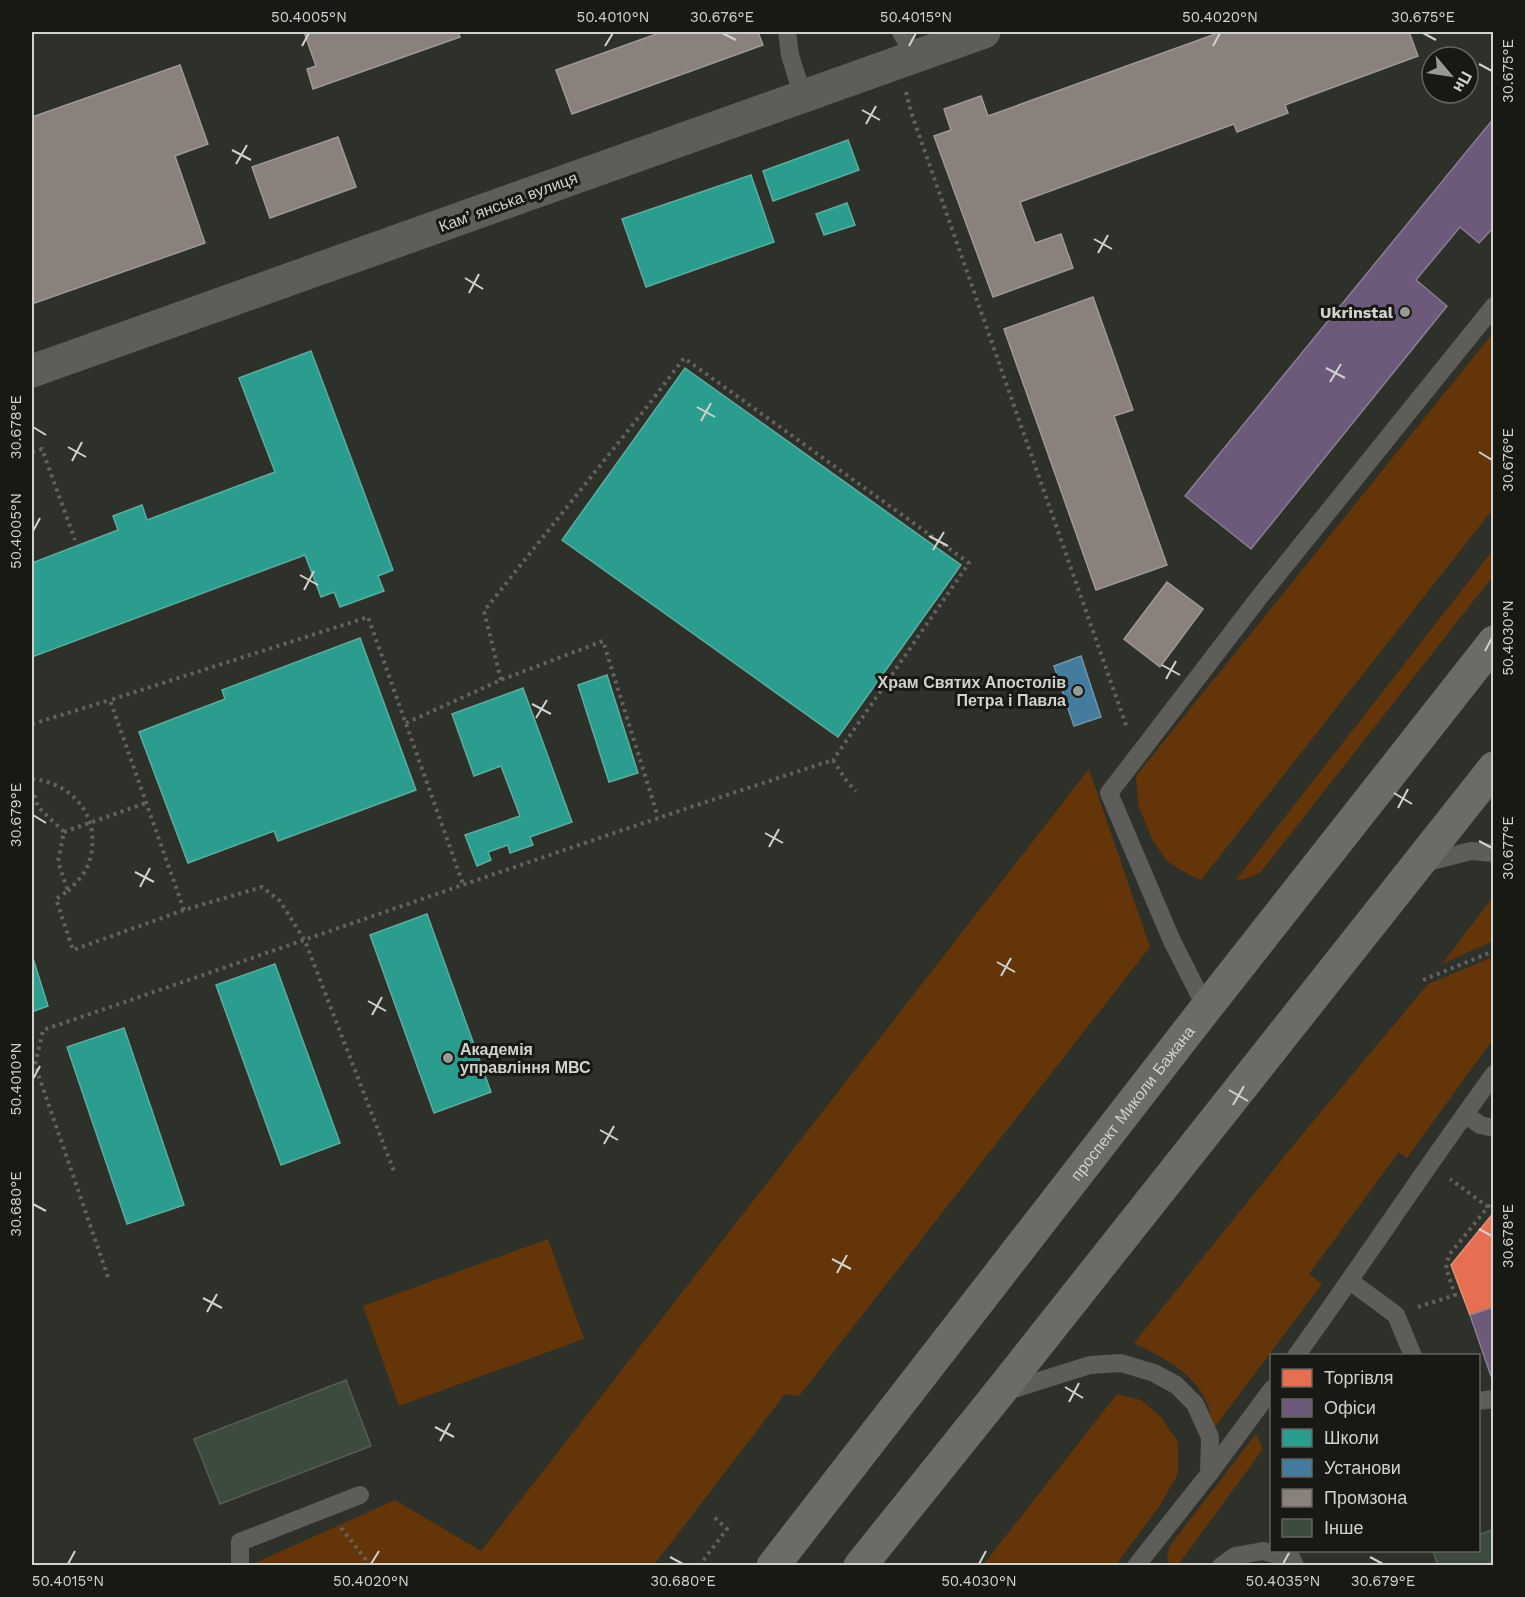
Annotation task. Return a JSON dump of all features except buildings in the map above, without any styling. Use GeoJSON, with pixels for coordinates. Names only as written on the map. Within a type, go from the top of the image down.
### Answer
{"type":"FeatureCollection","features":[{"type":"Feature","properties":{"kind":"highway","name":"проспект Миколи Бажана"},"geometry":{"type":"LineString","coordinates":[[773,1566],[1206,1008],[1494,642]]}},
{"type":"Feature","properties":{"kind":"highway"},"geometry":{"type":"LineString","coordinates":[[860,1566],[1494,768]]}},
{"type":"Feature","properties":{"kind":"street","name":"Камʼянська вулиця"},"geometry":{"type":"LineString","coordinates":[[32,371],[803,97],[905,50],[984,32]]}},
{"type":"Feature","properties":{"kind":"lane"},"geometry":{"type":"LineString","coordinates":[[787,32],[790,55],[803,97]]}},
{"type":"Feature","properties":{"kind":"lane"},"geometry":{"type":"LineString","coordinates":[[1206,1008],[1172,941],[1109,794],[1269,586],[1494,306]]}},
{"type":"Feature","properties":{"kind":"lane"},"geometry":{"type":"LineString","coordinates":[[1418,864],[1471,851],[1494,853]]}},
{"type":"Feature","properties":{"kind":"lane"},"geometry":{"type":"LineString","coordinates":[[1297,1354],[1494,1074]]}},
{"type":"Feature","properties":{"kind":"lane"},"geometry":{"type":"LineString","coordinates":[[1465,1114],[1480,1125],[1494,1128]]}},
{"type":"Feature","properties":{"kind":"lane"},"geometry":{"type":"LineString","coordinates":[[1350,1281],[1396,1315],[1412,1354]]}},
{"type":"Feature","properties":{"kind":"lane"},"geometry":{"type":"LineString","coordinates":[[999,1393],[1089,1365],[1121,1363],[1154,1372],[1176,1385],[1195,1404],[1210,1437],[1209,1474]]}},
{"type":"Feature","properties":{"kind":"lane"},"geometry":{"type":"LineString","coordinates":[[1140,1564],[1270,1392]]}},
{"type":"Feature","properties":{"kind":"lane"},"geometry":{"type":"LineString","coordinates":[[240,1566],[240,1542],[360,1495]]}},
{"type":"Feature","properties":{"kind":"lane"},"geometry":{"type":"LineString","coordinates":[[1221,1566],[1235,1556],[1263,1551],[1292,1558],[1295,1566]]}},
{"type":"Feature","properties":{"kind":"path"},"geometry":{"type":"LineString","coordinates":[[905,50],[915,123],[1137,757]]}},
{"type":"Feature","properties":{"kind":"path"},"geometry":{"type":"LineString","coordinates":[[108,1277],[35,1065],[43,1030],[658,817],[833,760],[969,563],[684,358],[484,611],[501,680]]}},
{"type":"Feature","properties":{"kind":"path"},"geometry":{"type":"LineString","coordinates":[[32,452],[42,449],[75,540]]}},
{"type":"Feature","properties":{"kind":"path"},"geometry":{"type":"LineString","coordinates":[[32,724],[368,617],[463,884]]}},
{"type":"Feature","properties":{"kind":"path"},"geometry":{"type":"LineString","coordinates":[[406,723],[501,680],[603,640],[658,817]]}},
{"type":"Feature","properties":{"kind":"path"},"geometry":{"type":"LineString","coordinates":[[110,700],[184,910]]}},
{"type":"Feature","properties":{"kind":"path"},"geometry":{"type":"LineString","coordinates":[[833,760],[856,791]]}},
{"type":"Feature","properties":{"kind":"path"},"geometry":{"type":"LineString","coordinates":[[32,779],[44,780],[60,786],[73,795],[83,808],[90,823],[93,838],[87,867],[79,880],[56,899],[73,950],[184,910],[262,887],[280,901],[305,941],[394,1171]]}},
{"type":"Feature","properties":{"kind":"path"},"geometry":{"type":"LineString","coordinates":[[32,788],[38,807],[64,832]]}},
{"type":"Feature","properties":{"kind":"path"},"geometry":{"type":"LineString","coordinates":[[64,832],[146,803]]}},
{"type":"Feature","properties":{"kind":"path"},"geometry":{"type":"LineString","coordinates":[[64,832],[58,862],[68,891]]}},
{"type":"Feature","properties":{"kind":"path"},"geometry":{"type":"LineString","coordinates":[[1423,981],[1494,951]]}},
{"type":"Feature","properties":{"kind":"path"},"geometry":{"type":"LineString","coordinates":[[1444,1175],[1488,1207]]}},
{"type":"Feature","properties":{"kind":"path"},"geometry":{"type":"LineString","coordinates":[[1396,1315],[1455,1295],[1446,1268],[1449,1255],[1494,1199]]}},
{"type":"Feature","properties":{"kind":"path"},"geometry":{"type":"LineString","coordinates":[[326,1508],[371,1566]]}},
{"type":"Feature","properties":{"kind":"path"},"geometry":{"type":"LineString","coordinates":[[699,1566],[727,1529],[714,1517]]}},
{"type":"Feature","properties":{"kind":"shaded area"},"geometry":{"type":"Polygon","coordinates":[[[1493,333],[1493,509],[1201,880],[1189,875],[1167,861],[1153,841],[1138,805],[1136,776],[1493,333]]]}},
{"type":"Feature","properties":{"kind":"shaded area"},"geometry":{"type":"Polygon","coordinates":[[[1493,550],[1493,576],[1260,873],[1236,880],[1493,550]]]}},
{"type":"Feature","properties":{"kind":"shaded area"},"geometry":{"type":"Polygon","coordinates":[[[1089,769],[1150,947],[799,1396],[785,1394],[654,1565],[250,1565],[395,1500],[481,1551],[1089,769]]]}},
{"type":"Feature","properties":{"kind":"shaded area"},"geometry":{"type":"Polygon","coordinates":[[[1493,897],[1493,941],[1442,964],[1493,897]]]}},
{"type":"Feature","properties":{"kind":"shaded area"},"geometry":{"type":"Polygon","coordinates":[[[1493,957],[1493,1039],[1407,1158],[1399,1152],[1309,1274],[1322,1284],[1214,1428],[1209,1407],[1193,1381],[1175,1366],[1134,1343],[1295,1143],[1428,984],[1493,957]]]}},
{"type":"Feature","properties":{"kind":"shaded area"},"geometry":{"type":"Polygon","coordinates":[[[548,1239],[584,1339],[399,1406],[363,1306],[548,1239]]]}},
{"type":"Feature","properties":{"kind":"shaded area"},"geometry":{"type":"Polygon","coordinates":[[[1117,1394],[1141,1400],[1161,1417],[1178,1442],[1178,1474],[1160,1505],[1116,1565],[983,1565],[1117,1394]]]}},
{"type":"Feature","properties":{"kind":"shaded area"},"geometry":{"type":"Polygon","coordinates":[[[1256,1434],[1263,1449],[1178,1565],[1170,1565],[1167,1560],[1169,1547],[1256,1434]]]}},
{"type":"Feature","properties":{"kind":"place","name":"Ukrinstal"},"geometry":{"type":"Point","coordinates":[1405,312]}},
{"type":"Feature","properties":{"kind":"place","name":"Храм Святих Апостолів Петра і Павла"},"geometry":{"type":"Point","coordinates":[1078,691]}},
{"type":"Feature","properties":{"kind":"place","name":"Академія управління МВС"},"geometry":{"type":"Point","coordinates":[448,1058]}}]}
